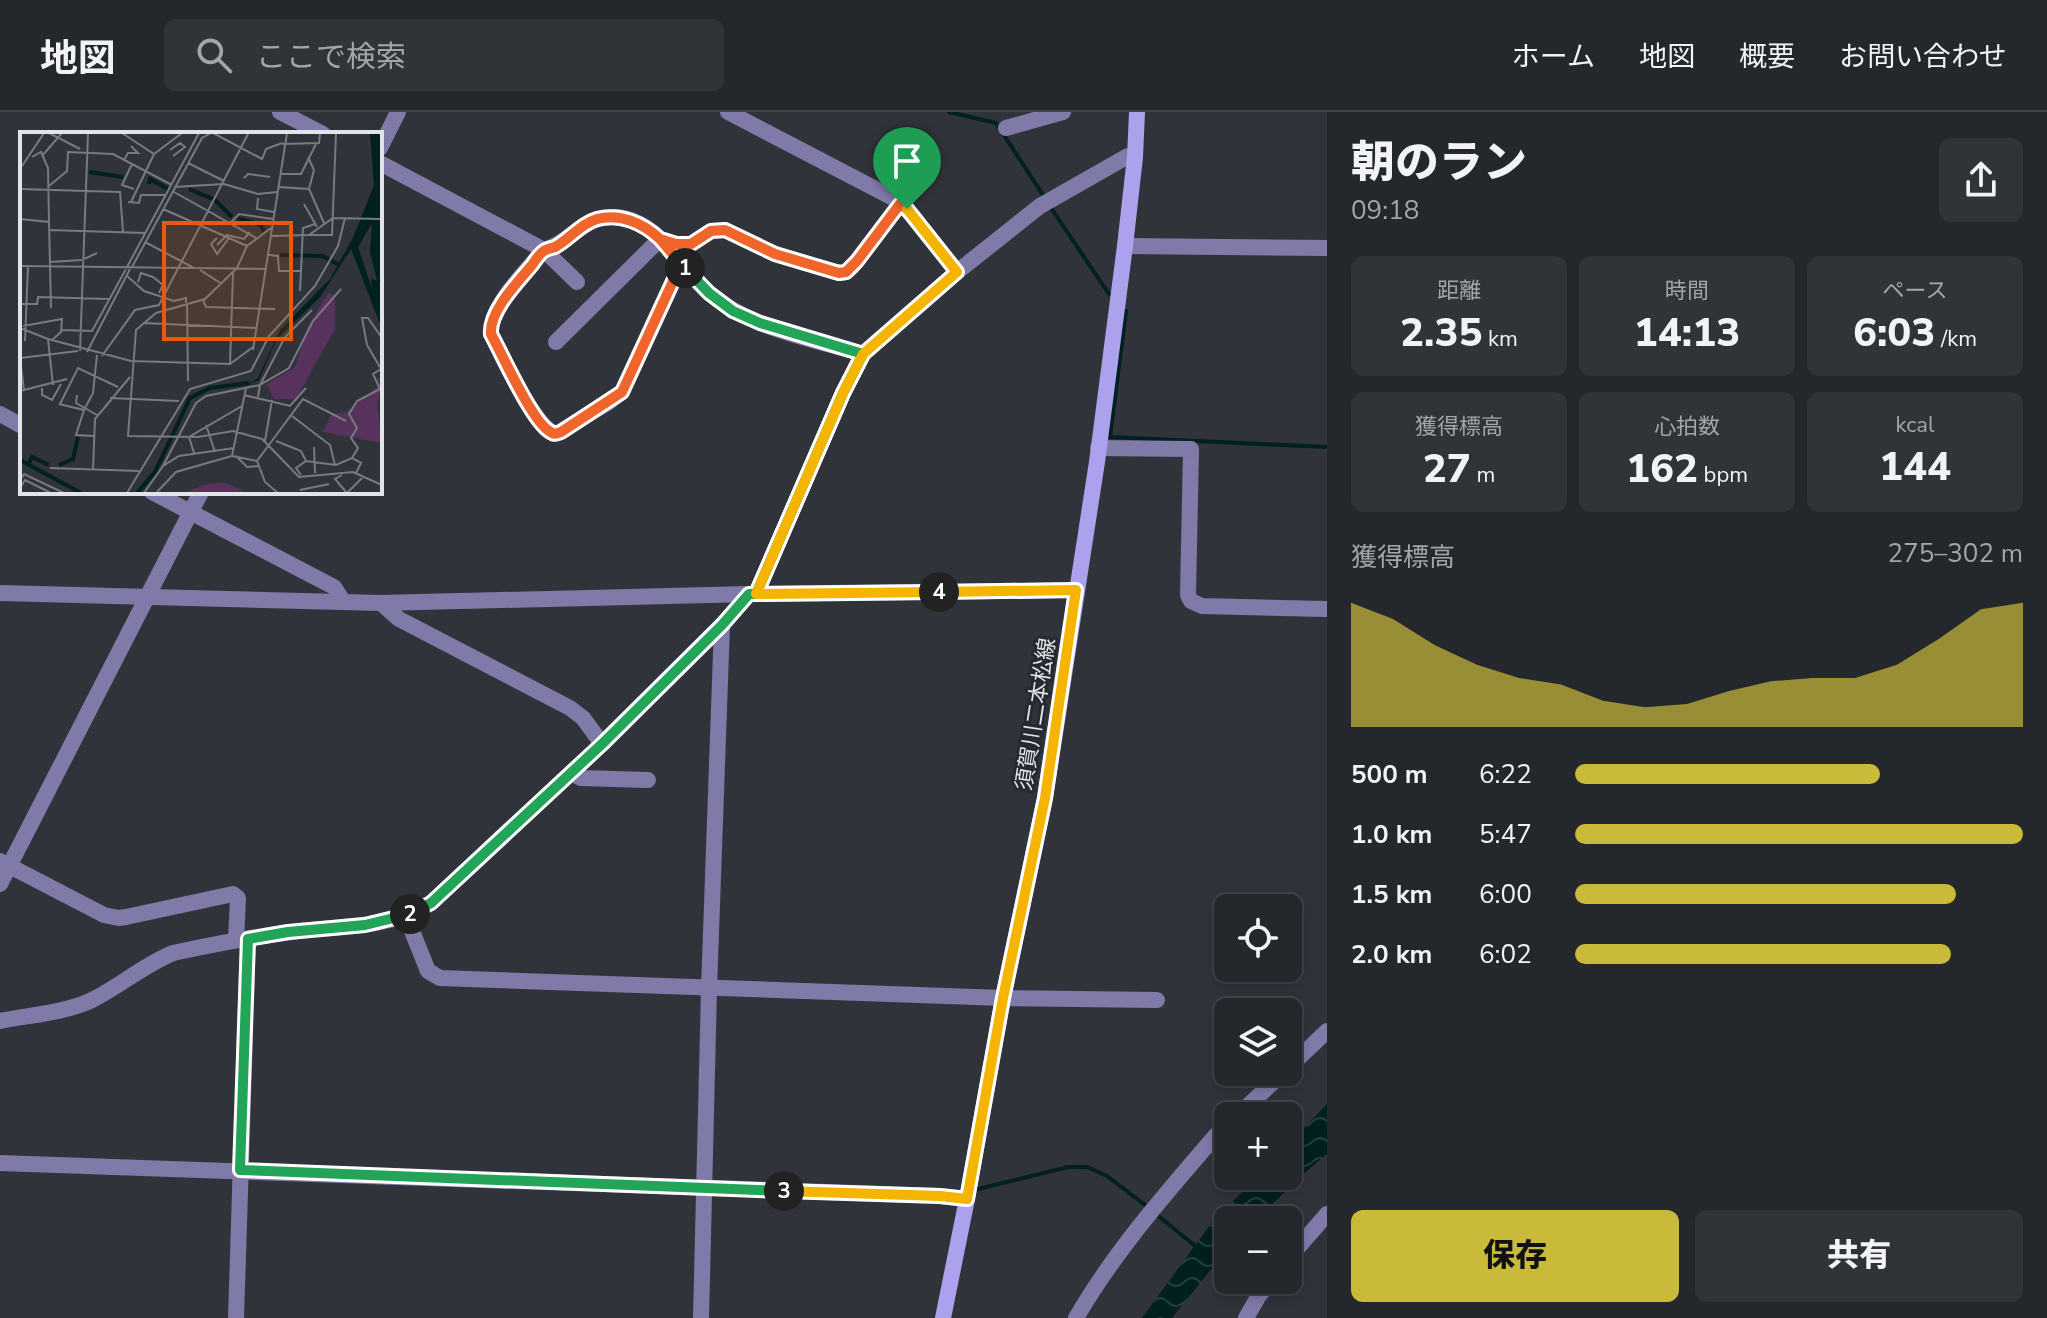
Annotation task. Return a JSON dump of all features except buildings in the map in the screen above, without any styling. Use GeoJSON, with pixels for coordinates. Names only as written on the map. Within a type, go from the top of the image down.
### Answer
{"type":"FeatureCollection","features":[{"type":"Feature","properties":{"kind":"main road","name":"須賀川二本松線"},"geometry":{"type":"LineString","coordinates":[[943,1318],[1003,998],[1045,798],[1098,448],[1125,246],[1137,112]]}},
{"type":"Feature","properties":{"kind":"street"},"geometry":{"type":"LineString","coordinates":[[280,112],[319,132]]}},
{"type":"Feature","properties":{"kind":"street"},"geometry":{"type":"LineString","coordinates":[[382,144],[398,112]]}},
{"type":"Feature","properties":{"kind":"street"},"geometry":{"type":"LineString","coordinates":[[728,112],[887,194],[911,214],[957,272]]}},
{"type":"Feature","properties":{"kind":"street"},"geometry":{"type":"LineString","coordinates":[[1006,128],[1063,112]]}},
{"type":"Feature","properties":{"kind":"street"},"geometry":{"type":"LineString","coordinates":[[0,1021],[90,1001],[173,953],[288,932],[365,925],[406,916],[431,903],[602,744],[752,594],[863,354],[957,272],[1047,202],[1128,156],[1135,157]]}},
{"type":"Feature","properties":{"kind":"street"},"geometry":{"type":"LineString","coordinates":[[382,164],[544,250],[577,282]]}},
{"type":"Feature","properties":{"kind":"street"},"geometry":{"type":"LineString","coordinates":[[660,239],[691,244],[711,231],[725,230],[775,254],[839,273],[846,272],[900,204]]}},
{"type":"Feature","properties":{"kind":"street"},"geometry":{"type":"LineString","coordinates":[[681,264],[622,392],[556,434],[551,433],[530,406],[490,330],[491,324],[504,299],[544,250],[554,247],[588,222],[603,218],[618,217],[646,228],[660,239],[709,293],[733,311],[760,323],[863,354]]}},
{"type":"Feature","properties":{"kind":"street"},"geometry":{"type":"LineString","coordinates":[[556,342],[660,239]]}},
{"type":"Feature","properties":{"kind":"street"},"geometry":{"type":"LineString","coordinates":[[1125,246],[1327,248]]}},
{"type":"Feature","properties":{"kind":"street"},"geometry":{"type":"LineString","coordinates":[[0,414],[20,425]]}},
{"type":"Feature","properties":{"kind":"street"},"geometry":{"type":"LineString","coordinates":[[1098,448],[1191,449],[1188,595],[1191,601],[1202,606],[1327,609]]}},
{"type":"Feature","properties":{"kind":"street"},"geometry":{"type":"LineString","coordinates":[[156,494],[334,587],[343,601]]}},
{"type":"Feature","properties":{"kind":"street"},"geometry":{"type":"LineString","coordinates":[[0,884],[5,864],[200,494]]}},
{"type":"Feature","properties":{"kind":"street"},"geometry":{"type":"LineString","coordinates":[[0,593],[381,603],[1076,590]]}},
{"type":"Feature","properties":{"kind":"street"},"geometry":{"type":"LineString","coordinates":[[381,603],[399,619],[570,708],[583,718],[602,744]]}},
{"type":"Feature","properties":{"kind":"street"},"geometry":{"type":"LineString","coordinates":[[701,1318],[722,625]]}},
{"type":"Feature","properties":{"kind":"street"},"geometry":{"type":"LineString","coordinates":[[571,773],[581,778],[648,780]]}},
{"type":"Feature","properties":{"kind":"street"},"geometry":{"type":"LineString","coordinates":[[5,864],[113,918],[233,894],[238,898],[242,939],[236,1318]]}},
{"type":"Feature","properties":{"kind":"street"},"geometry":{"type":"LineString","coordinates":[[406,916],[428,971],[440,978],[709,989],[1157,1000]]}},
{"type":"Feature","properties":{"kind":"street"},"geometry":{"type":"LineString","coordinates":[[1302,1055],[1327,1031]]}},
{"type":"Feature","properties":{"kind":"street"},"geometry":{"type":"LineString","coordinates":[[1252,1102],[1269,1086]]}},
{"type":"Feature","properties":{"kind":"street"},"geometry":{"type":"LineString","coordinates":[[1076,1318],[1097,1282],[1148,1214],[1214,1140]]}},
{"type":"Feature","properties":{"kind":"street"},"geometry":{"type":"LineString","coordinates":[[0,1163],[967,1199]]}},
{"type":"Feature","properties":{"kind":"street"},"geometry":{"type":"LineString","coordinates":[[1302,1243],[1327,1214]]}},
{"type":"Feature","properties":{"kind":"street"},"geometry":{"type":"LineString","coordinates":[[1246,1318],[1260,1294]]}},
{"type":"Feature","properties":{"kind":"water"},"geometry":{"type":"Polygon","coordinates":[[[1327,1104],[1327,1154],[1302,1175],[1302,1130],[1327,1104]]]}},
{"type":"Feature","properties":{"kind":"water"},"geometry":{"type":"Polygon","coordinates":[[[1244,1190],[1287,1190],[1270,1206],[1229,1206],[1244,1190]]]}},
{"type":"Feature","properties":{"kind":"water"},"geometry":{"type":"Polygon","coordinates":[[[1214,1221],[1214,1266],[1172,1318],[1142,1318],[1214,1221]]]}},
{"type":"Feature","properties":{"kind":"waterway"},"geometry":{"type":"LineString","coordinates":[[949,112],[996,123],[1045,198]]}},
{"type":"Feature","properties":{"kind":"waterway"},"geometry":{"type":"LineString","coordinates":[[1049,205],[1109,294]]}},
{"type":"Feature","properties":{"kind":"waterway"},"geometry":{"type":"LineString","coordinates":[[1126,311],[1110,437],[1327,447]]}},
{"type":"Feature","properties":{"kind":"waterway"},"geometry":{"type":"LineString","coordinates":[[974,1190],[1068,1167],[1087,1167],[1107,1176],[1149,1208]]}},
{"type":"Feature","properties":{"kind":"waterway"},"geometry":{"type":"LineString","coordinates":[[1156,1214],[1199,1249]]}},
{"type":"Feature","properties":{"kind":"route"},"geometry":{"type":"LineString","coordinates":[[907,209],[900,204],[857,261],[846,272],[839,273],[775,254],[721,229],[711,231],[691,244],[660,239],[681,264],[622,392],[556,434],[544,427],[530,406],[491,334],[491,324],[504,299],[544,250],[554,247],[588,222],[618,217],[636,222],[657,236],[681,264],[709,293],[733,311],[760,323],[863,354],[756,594],[749,594],[722,625],[602,744],[431,903],[419,910],[365,925],[248,939],[240,1170],[967,1199],[1003,998],[1045,798],[1076,590],[756,594],[843,393],[863,354],[957,272],[907,209]]}}]}
